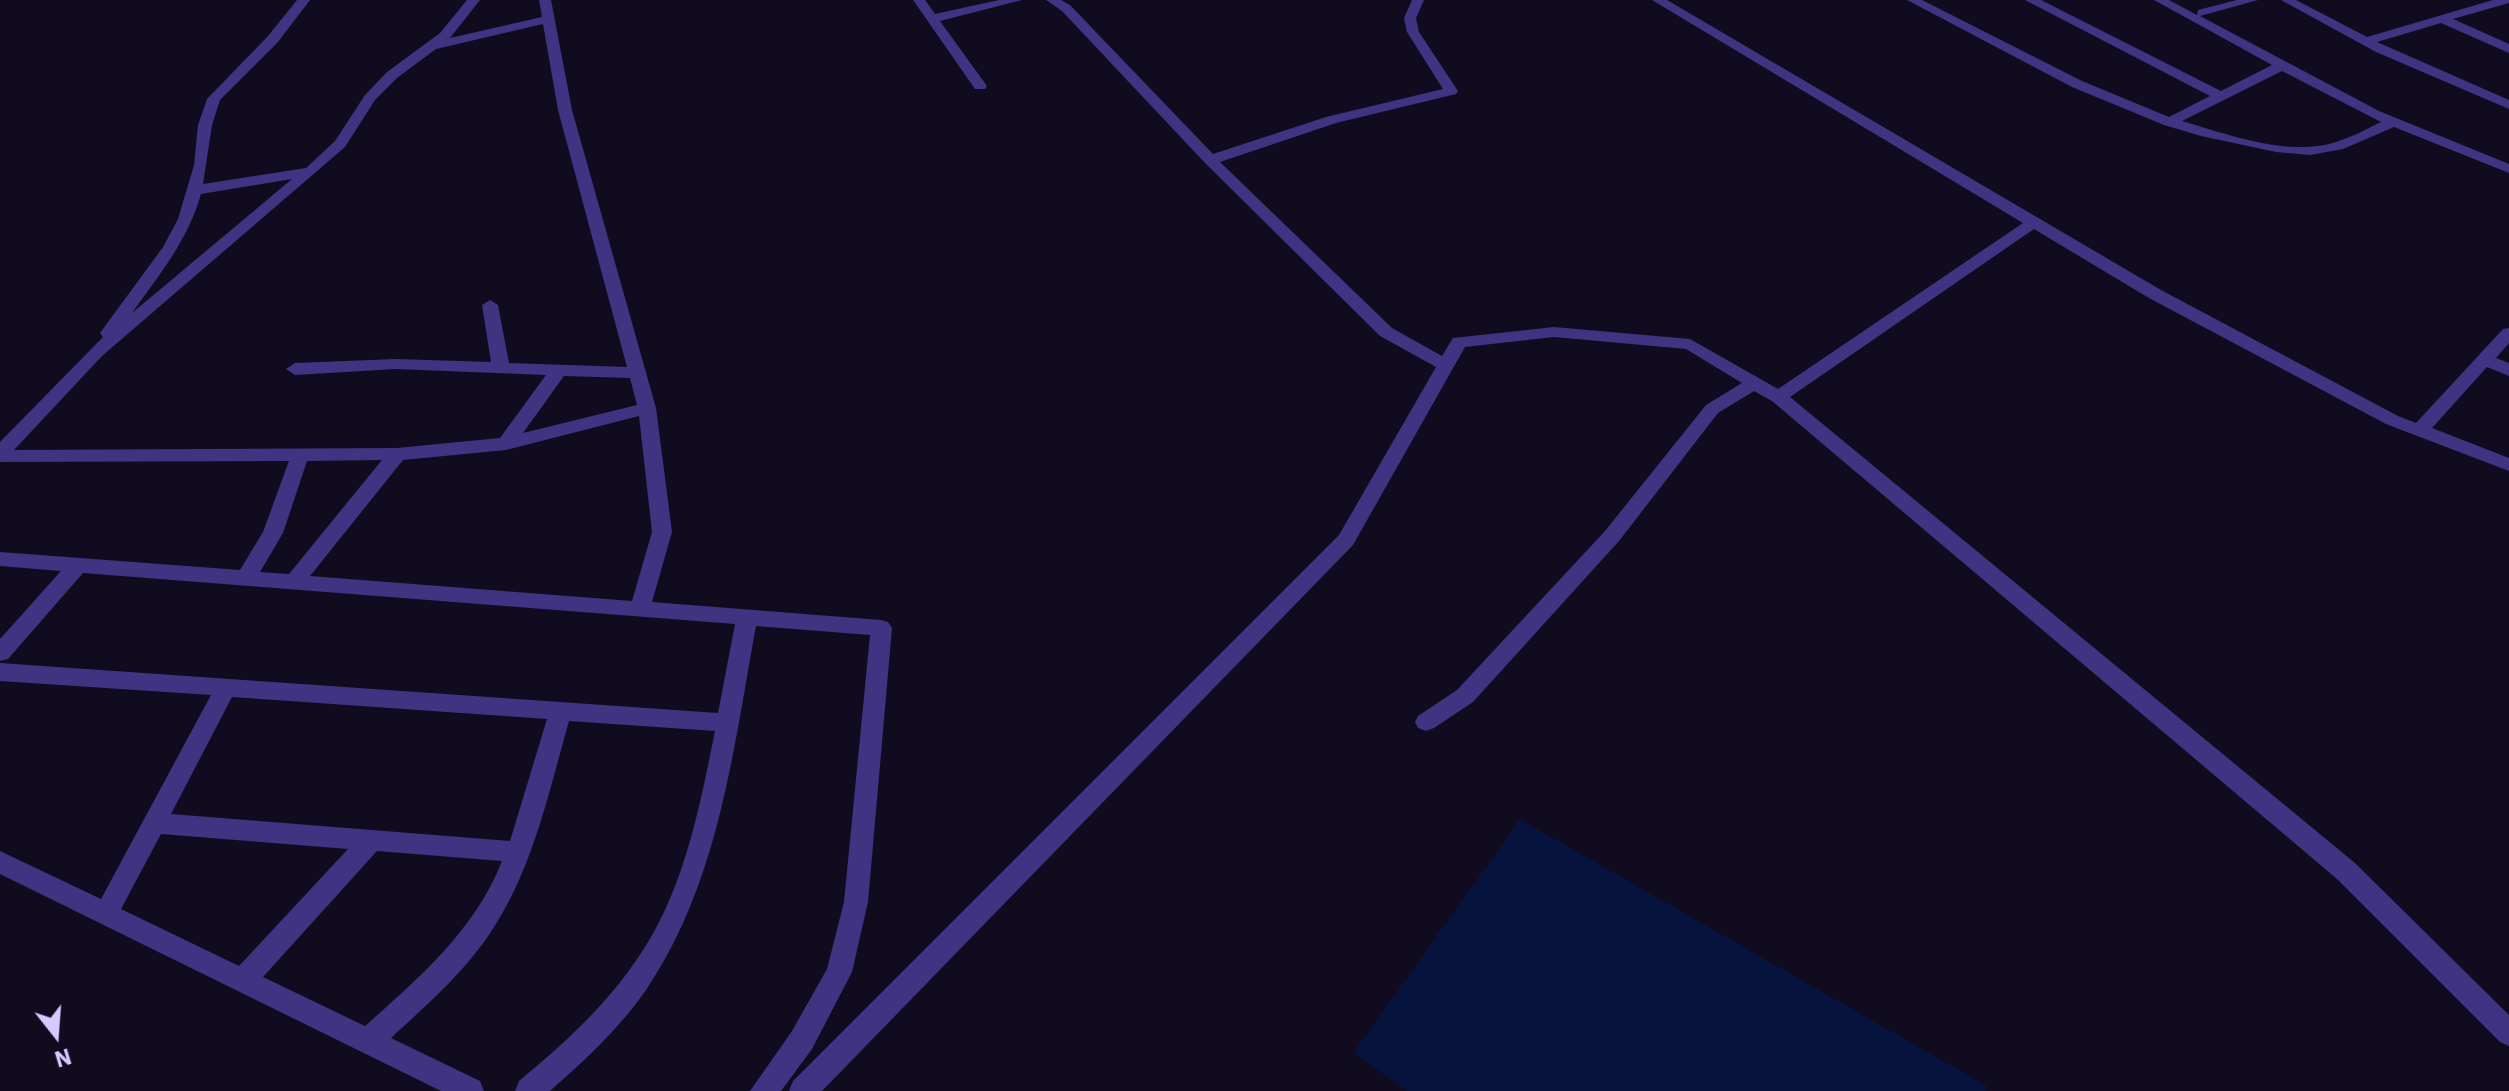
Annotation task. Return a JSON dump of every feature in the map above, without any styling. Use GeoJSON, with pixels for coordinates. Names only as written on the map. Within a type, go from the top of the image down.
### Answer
{"type":"FeatureCollection","features":[{"type":"Feature","properties":{"kind":"street"},"geometry":{"type":"LineString","coordinates":[[102,347],[114,321],[171,248],[186,219],[195,190],[205,125],[214,99],[264,48],[304,0]]}},
{"type":"Feature","properties":{"kind":"street"},"geometry":{"type":"LineString","coordinates":[[0,454],[102,347],[311,172],[340,144],[370,98],[392,75],[445,36],[474,0]]}},
{"type":"Feature","properties":{"kind":"street"},"geometry":{"type":"LineString","coordinates":[[545,0],[565,110],[647,408],[662,532],[640,609]]}},
{"type":"Feature","properties":{"kind":"street"},"geometry":{"type":"LineString","coordinates":[[919,0],[980,86]]}},
{"type":"Feature","properties":{"kind":"street"},"geometry":{"type":"LineString","coordinates":[[931,19],[1016,0]]}},
{"type":"Feature","properties":{"kind":"street"},"geometry":{"type":"LineString","coordinates":[[1052,0],[1066,8],[1210,160],[1386,332],[1446,365]]}},
{"type":"Feature","properties":{"kind":"street"},"geometry":{"type":"LineString","coordinates":[[1210,160],[1331,120],[1451,91],[1413,32],[1410,18],[1418,0]]}},
{"type":"Feature","properties":{"kind":"street"},"geometry":{"type":"LineString","coordinates":[[1658,0],[2033,223],[2307,376],[2392,420],[2509,465]]}},
{"type":"Feature","properties":{"kind":"street"},"geometry":{"type":"LineString","coordinates":[[1913,0],[2082,86],[2169,122],[2239,141],[2315,151],[2335,147],[2393,122]]}},
{"type":"Feature","properties":{"kind":"street"},"geometry":{"type":"LineString","coordinates":[[2031,0],[2220,96]]}},
{"type":"Feature","properties":{"kind":"street"},"geometry":{"type":"LineString","coordinates":[[2160,0],[2393,122],[2509,169]]}},
{"type":"Feature","properties":{"kind":"street"},"geometry":{"type":"LineString","coordinates":[[2203,7],[2252,0]]}},
{"type":"Feature","properties":{"kind":"street"},"geometry":{"type":"LineString","coordinates":[[2287,0],[2366,41],[2509,105]]}},
{"type":"Feature","properties":{"kind":"street"},"geometry":{"type":"LineString","coordinates":[[2452,0],[2473,10]]}},
{"type":"Feature","properties":{"kind":"street"},"geometry":{"type":"LineString","coordinates":[[2366,41],[2506,1]]}},
{"type":"Feature","properties":{"kind":"street"},"geometry":{"type":"LineString","coordinates":[[2203,7],[2219,32]]}},
{"type":"Feature","properties":{"kind":"street"},"geometry":{"type":"LineString","coordinates":[[2203,7],[2289,67],[2509,159]]}},
{"type":"Feature","properties":{"kind":"street"},"geometry":{"type":"LineString","coordinates":[[431,46],[549,19]]}},
{"type":"Feature","properties":{"kind":"street"},"geometry":{"type":"LineString","coordinates":[[2442,19],[2509,49]]}},
{"type":"Feature","properties":{"kind":"street"},"geometry":{"type":"LineString","coordinates":[[2169,122],[2289,67]]}},
{"type":"Feature","properties":{"kind":"street"},"geometry":{"type":"LineString","coordinates":[[2440,142],[2478,147]]}},
{"type":"Feature","properties":{"kind":"street"},"geometry":{"type":"LineString","coordinates":[[195,190],[311,172]]}},
{"type":"Feature","properties":{"kind":"street"},"geometry":{"type":"LineString","coordinates":[[1778,397],[2033,223]]}},
{"type":"Feature","properties":{"kind":"street"},"geometry":{"type":"LineString","coordinates":[[490,305],[501,368]]}},
{"type":"Feature","properties":{"kind":"street"},"geometry":{"type":"LineString","coordinates":[[803,1091],[1346,540],[1459,342],[1554,332],[1690,344],[1778,397],[2346,871],[2509,1033]]}},
{"type":"Feature","properties":{"kind":"street"},"geometry":{"type":"LineString","coordinates":[[2420,430],[2509,333]]}},
{"type":"Feature","properties":{"kind":"street"},"geometry":{"type":"LineString","coordinates":[[2484,359],[2509,370]]}},
{"type":"Feature","properties":{"kind":"street"},"geometry":{"type":"LineString","coordinates":[[295,369],[396,364],[637,373]]}},
{"type":"Feature","properties":{"kind":"street"},"geometry":{"type":"LineString","coordinates":[[506,444],[559,370]]}},
{"type":"Feature","properties":{"kind":"street"},"geometry":{"type":"LineString","coordinates":[[1426,722],[1465,696],[1612,536],[1712,409],[1754,383]]}},
{"type":"Feature","properties":{"kind":"street"},"geometry":{"type":"LineString","coordinates":[[0,454],[397,454],[506,444],[647,408]]}},
{"type":"Feature","properties":{"kind":"street"},"geometry":{"type":"LineString","coordinates":[[294,582],[397,454]]}},
{"type":"Feature","properties":{"kind":"street"},"geometry":{"type":"LineString","coordinates":[[246,578],[273,533],[300,455]]}},
{"type":"Feature","properties":{"kind":"street"},"geometry":{"type":"LineString","coordinates":[[0,559],[881,628],[856,902],[839,972],[802,1040],[764,1091]]}},
{"type":"Feature","properties":{"kind":"street"},"geometry":{"type":"LineString","coordinates":[[0,653],[78,565]]}},
{"type":"Feature","properties":{"kind":"street"},"geometry":{"type":"LineString","coordinates":[[529,1091],[561,1064],[637,981],[676,911],[703,833],[747,617]]}},
{"type":"Feature","properties":{"kind":"street"},"geometry":{"type":"LineString","coordinates":[[0,672],[726,723]]}},
{"type":"Feature","properties":{"kind":"street"},"geometry":{"type":"LineString","coordinates":[[106,913],[226,688]]}},
{"type":"Feature","properties":{"kind":"street"},"geometry":{"type":"LineString","coordinates":[[368,1041],[435,981],[486,919],[510,875],[560,712]]}},
{"type":"Feature","properties":{"kind":"street"},"geometry":{"type":"LineString","coordinates":[[154,823],[517,852]]}},
{"type":"Feature","properties":{"kind":"street"},"geometry":{"type":"LineString","coordinates":[[243,980],[371,841]]}},
{"type":"Feature","properties":{"kind":"street"},"geometry":{"type":"LineString","coordinates":[[0,862],[470,1091]]}},
{"type":"Feature","properties":{"kind":"water"},"geometry":{"type":"Polygon","coordinates":[[[1520,819],[1987,1086],[1985,1091],[1407,1091],[1353,1053],[1520,819]]]}}]}
